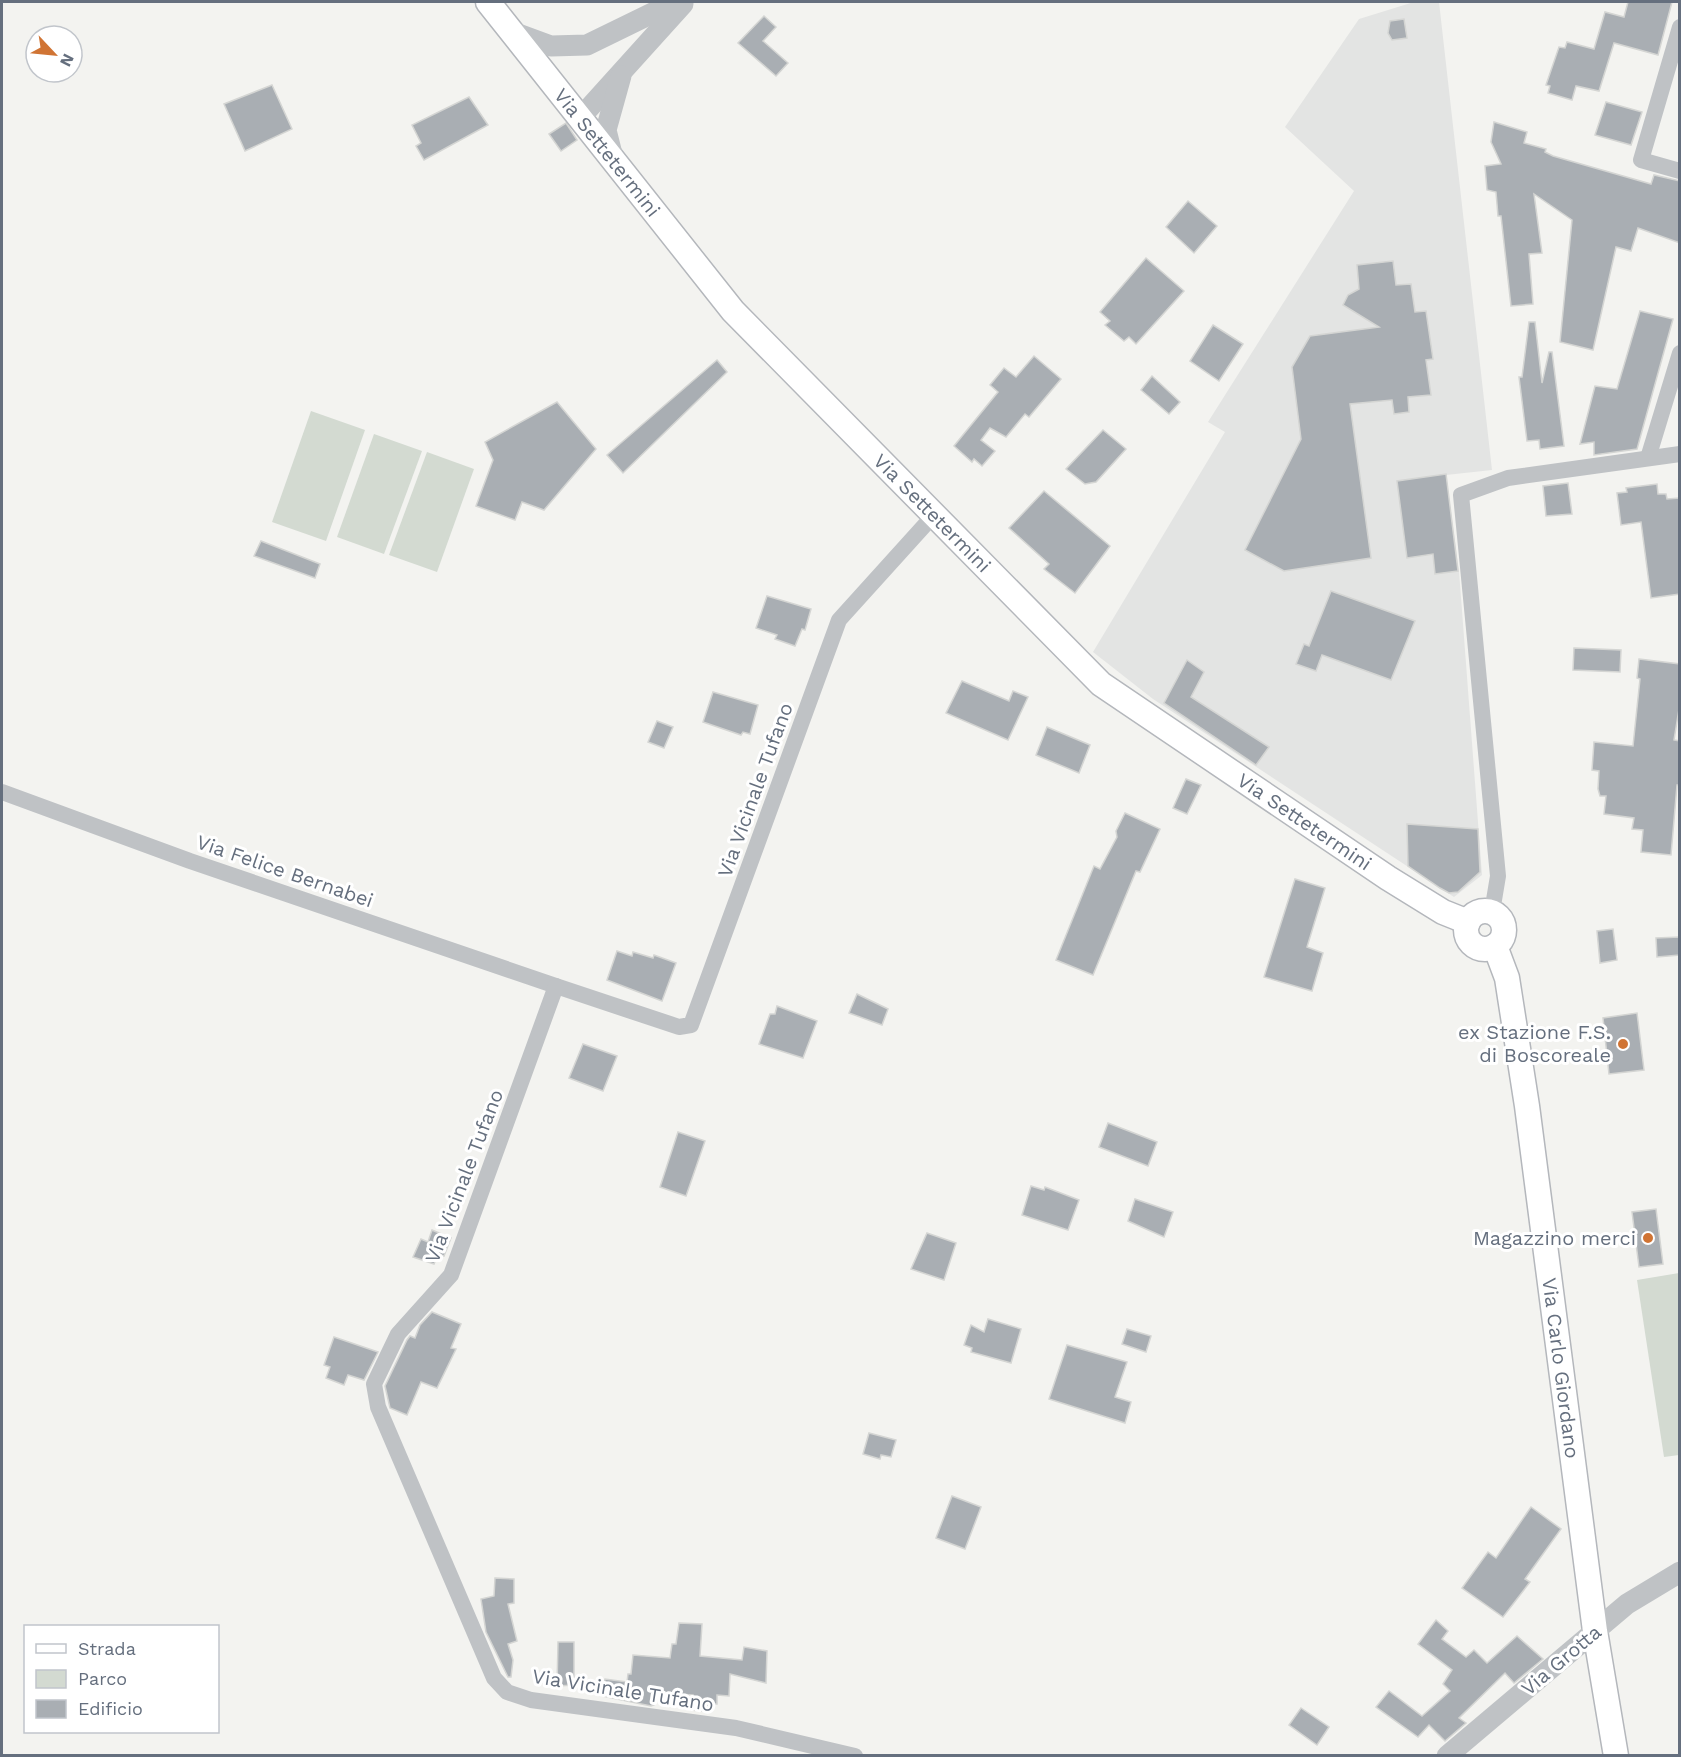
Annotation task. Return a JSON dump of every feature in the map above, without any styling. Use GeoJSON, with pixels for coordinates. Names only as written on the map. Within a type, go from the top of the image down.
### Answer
{"type":"FeatureCollection","features":[{"type":"Feature","properties":{"kind":"main road","name":"Via Settetermini"},"geometry":{"type":"LineString","coordinates":[[488,2],[733,311],[1101,684],[1388,878],[1443,912],[1468,922]]}},
{"type":"Feature","properties":{"kind":"main road"},"geometry":{"type":"LineString","coordinates":[[1492,912],[1503,925],[1503,937],[1495,946],[1483,949],[1472,944],[1466,934],[1468,922],[1475,914],[1492,912]]}},
{"type":"Feature","properties":{"kind":"main road","name":"Via Carlo Giordano"},"geometry":{"type":"LineString","coordinates":[[1495,946],[1507,978],[1527,1106],[1595,1631],[1616,1755]]}},
{"type":"Feature","properties":{"kind":"street"},"geometry":{"type":"LineString","coordinates":[[513,32],[551,46],[587,45],[675,2]]}},
{"type":"Feature","properties":{"kind":"street"},"geometry":{"type":"LineString","coordinates":[[581,117],[685,2]]}},
{"type":"Feature","properties":{"kind":"street"},"geometry":{"type":"LineString","coordinates":[[1680,27],[1641,160],[1680,171]]}},
{"type":"Feature","properties":{"kind":"street"},"geometry":{"type":"LineString","coordinates":[[613,158],[606,130],[616,90],[625,67]]}},
{"type":"Feature","properties":{"kind":"street"},"geometry":{"type":"LineString","coordinates":[[1648,459],[1680,353]]}},
{"type":"Feature","properties":{"kind":"street"},"geometry":{"type":"LineString","coordinates":[[1492,912],[1498,876],[1461,495],[1508,478],[1680,454]]}},
{"type":"Feature","properties":{"kind":"street","name":"Via Vicinale Tufano"},"geometry":{"type":"LineString","coordinates":[[855,1755],[736,1728],[531,1700],[507,1692],[494,1678],[378,1407],[374,1384],[398,1334],[451,1275],[556,986],[679,1027],[691,1025],[839,620],[933,516]]}},
{"type":"Feature","properties":{"kind":"street","name":"Via Felice Bernabei"},"geometry":{"type":"LineString","coordinates":[[2,792],[190,861],[556,986]]}},
{"type":"Feature","properties":{"kind":"street","name":"Via Grotta"},"geometry":{"type":"LineString","coordinates":[[1447,1755],[1627,1604],[1680,1572]]}},
{"type":"Feature","properties":{"kind":"shaded area"},"geometry":{"type":"Polygon","coordinates":[[[1414,2],[1439,2],[1492,470],[1446,475],[1459,571],[1482,875],[1454,897],[1153,699],[1093,652],[1225,432],[1208,422],[1354,191],[1285,127],[1359,19],[1414,2]]]}},
{"type":"Feature","properties":{"kind":"green space"},"geometry":{"type":"Polygon","coordinates":[[[311,411],[365,430],[326,541],[272,522],[311,411]]]}},
{"type":"Feature","properties":{"kind":"green space"},"geometry":{"type":"Polygon","coordinates":[[[374,434],[422,451],[384,554],[337,537],[374,434]]]}},
{"type":"Feature","properties":{"kind":"green space"},"geometry":{"type":"Polygon","coordinates":[[[427,452],[474,469],[437,572],[389,555],[427,452]]]}},
{"type":"Feature","properties":{"kind":"green space"},"geometry":{"type":"Polygon","coordinates":[[[1679,1273],[1679,1455],[1664,1457],[1637,1280],[1679,1273]]]}},
{"type":"Feature","properties":{"kind":"building"},"geometry":{"type":"Polygon","coordinates":[[[1628,2],[1672,2],[1658,55],[1614,43],[1599,91],[1576,86],[1572,100],[1548,93],[1550,86],[1546,85],[1559,47],[1565,48],[1567,42],[1594,49],[1605,12],[1624,17],[1628,2]]]}},
{"type":"Feature","properties":{"kind":"building"},"geometry":{"type":"Polygon","coordinates":[[[764,16],[776,27],[763,41],[788,63],[776,76],[738,43],[764,16]]]}},
{"type":"Feature","properties":{"kind":"building"},"geometry":{"type":"Polygon","coordinates":[[[1404,19],[1407,38],[1392,40],[1388,33],[1390,21],[1404,19]]]}},
{"type":"Feature","properties":{"kind":"building"},"geometry":{"type":"Polygon","coordinates":[[[272,85],[292,129],[245,151],[224,104],[272,85]]]}},
{"type":"Feature","properties":{"kind":"building"},"geometry":{"type":"Polygon","coordinates":[[[469,97],[488,125],[424,160],[416,146],[421,143],[412,125],[469,97]]]}},
{"type":"Feature","properties":{"kind":"building"},"geometry":{"type":"Polygon","coordinates":[[[1606,102],[1642,112],[1631,145],[1595,135],[1606,102]]]}},
{"type":"Feature","properties":{"kind":"building"},"geometry":{"type":"Polygon","coordinates":[[[1494,122],[1527,132],[1524,143],[1546,149],[1545,152],[1553,156],[1651,184],[1654,175],[1680,181],[1680,243],[1638,228],[1631,251],[1616,247],[1593,350],[1560,342],[1572,220],[1534,194],[1542,253],[1529,254],[1533,304],[1511,306],[1501,216],[1498,216],[1496,192],[1487,190],[1485,166],[1501,164],[1491,142],[1494,122]]]}},
{"type":"Feature","properties":{"kind":"building"},"geometry":{"type":"Polygon","coordinates":[[[566,123],[577,140],[561,151],[549,134],[566,123]]]}},
{"type":"Feature","properties":{"kind":"building"},"geometry":{"type":"Polygon","coordinates":[[[1188,201],[1217,226],[1194,253],[1166,227],[1188,201]]]}},
{"type":"Feature","properties":{"kind":"building"},"geometry":{"type":"Polygon","coordinates":[[[1146,258],[1184,291],[1136,344],[1129,337],[1124,341],[1105,325],[1110,321],[1100,312],[1146,258]]]}},
{"type":"Feature","properties":{"kind":"building"},"geometry":{"type":"Polygon","coordinates":[[[1393,261],[1396,285],[1411,284],[1415,312],[1426,311],[1433,359],[1426,360],[1431,395],[1408,397],[1409,412],[1394,414],[1392,400],[1350,404],[1371,558],[1284,571],[1245,550],[1301,439],[1292,367],[1310,336],[1379,327],[1343,305],[1348,295],[1359,289],[1357,265],[1393,261]]]}},
{"type":"Feature","properties":{"kind":"building"},"geometry":{"type":"Polygon","coordinates":[[[1640,311],[1673,319],[1637,449],[1594,455],[1594,442],[1580,444],[1595,386],[1617,389],[1640,311]]]}},
{"type":"Feature","properties":{"kind":"building"},"geometry":{"type":"Polygon","coordinates":[[[1529,322],[1535,322],[1542,383],[1549,352],[1552,352],[1564,446],[1540,449],[1539,440],[1527,441],[1519,377],[1522,377],[1529,322]]]}},
{"type":"Feature","properties":{"kind":"building"},"geometry":{"type":"Polygon","coordinates":[[[1213,325],[1243,344],[1219,381],[1190,361],[1213,325]]]}},
{"type":"Feature","properties":{"kind":"building"},"geometry":{"type":"Polygon","coordinates":[[[1034,356],[1061,379],[1029,417],[1025,414],[1006,437],[990,428],[981,440],[995,451],[982,466],[974,459],[972,462],[954,446],[998,392],[990,385],[1004,368],[1016,377],[1034,356]]]}},
{"type":"Feature","properties":{"kind":"building"},"geometry":{"type":"Polygon","coordinates":[[[717,360],[727,372],[623,473],[607,455],[717,360]]]}},
{"type":"Feature","properties":{"kind":"building"},"geometry":{"type":"Polygon","coordinates":[[[1152,376],[1180,402],[1169,414],[1141,390],[1152,376]]]}},
{"type":"Feature","properties":{"kind":"building"},"geometry":{"type":"Polygon","coordinates":[[[557,402],[596,449],[544,510],[522,502],[515,520],[476,506],[493,460],[485,442],[557,402]]]}},
{"type":"Feature","properties":{"kind":"building"},"geometry":{"type":"Polygon","coordinates":[[[1103,430],[1126,449],[1096,482],[1085,484],[1066,469],[1103,430]]]}},
{"type":"Feature","properties":{"kind":"building"},"geometry":{"type":"Polygon","coordinates":[[[1446,474],[1458,571],[1435,574],[1433,554],[1407,558],[1397,481],[1446,474]]]}},
{"type":"Feature","properties":{"kind":"building"},"geometry":{"type":"Polygon","coordinates":[[[1568,483],[1572,514],[1546,516],[1543,486],[1568,483]]]}},
{"type":"Feature","properties":{"kind":"building"},"geometry":{"type":"Polygon","coordinates":[[[1657,484],[1658,494],[1666,494],[1667,499],[1680,498],[1680,594],[1651,598],[1641,522],[1621,525],[1617,493],[1627,492],[1626,488],[1657,484]]]}},
{"type":"Feature","properties":{"kind":"building"},"geometry":{"type":"Polygon","coordinates":[[[1044,491],[1110,546],[1075,593],[1044,569],[1049,564],[1009,528],[1044,491]]]}},
{"type":"Feature","properties":{"kind":"building"},"geometry":{"type":"Polygon","coordinates":[[[261,541],[320,564],[315,578],[254,556],[261,541]]]}},
{"type":"Feature","properties":{"kind":"building"},"geometry":{"type":"Polygon","coordinates":[[[1331,591],[1415,621],[1391,680],[1322,655],[1316,671],[1296,664],[1304,644],[1309,646],[1331,591]]]}},
{"type":"Feature","properties":{"kind":"building"},"geometry":{"type":"Polygon","coordinates":[[[767,596],[811,609],[805,630],[802,629],[795,646],[775,639],[777,635],[756,628],[767,596]]]}},
{"type":"Feature","properties":{"kind":"building"},"geometry":{"type":"Polygon","coordinates":[[[1574,648],[1621,650],[1620,672],[1573,670],[1574,648]]]}},
{"type":"Feature","properties":{"kind":"building"},"geometry":{"type":"Polygon","coordinates":[[[1639,659],[1680,664],[1680,703],[1674,740],[1680,741],[1680,785],[1677,785],[1671,855],[1641,852],[1643,830],[1632,829],[1634,818],[1604,814],[1606,796],[1600,796],[1598,789],[1599,771],[1592,770],[1594,742],[1633,746],[1640,679],[1637,678],[1639,659]]]}},
{"type":"Feature","properties":{"kind":"building"},"geometry":{"type":"Polygon","coordinates":[[[1187,660],[1204,672],[1191,697],[1269,747],[1256,765],[1164,703],[1187,660]]]}},
{"type":"Feature","properties":{"kind":"building"},"geometry":{"type":"Polygon","coordinates":[[[962,681],[1009,701],[1013,691],[1028,697],[1008,740],[946,713],[962,681]]]}},
{"type":"Feature","properties":{"kind":"building"},"geometry":{"type":"Polygon","coordinates":[[[713,692],[758,705],[750,734],[743,732],[741,735],[703,722],[713,692]]]}},
{"type":"Feature","properties":{"kind":"building"},"geometry":{"type":"Polygon","coordinates":[[[657,721],[673,727],[664,748],[648,742],[657,721]]]}},
{"type":"Feature","properties":{"kind":"building"},"geometry":{"type":"Polygon","coordinates":[[[1047,727],[1090,745],[1079,773],[1036,755],[1047,727]]]}},
{"type":"Feature","properties":{"kind":"building"},"geometry":{"type":"Polygon","coordinates":[[[1186,779],[1201,785],[1187,814],[1173,808],[1186,779]]]}},
{"type":"Feature","properties":{"kind":"building"},"geometry":{"type":"Polygon","coordinates":[[[1125,813],[1160,829],[1140,872],[1136,871],[1093,975],[1056,960],[1094,866],[1100,869],[1117,837],[1116,831],[1125,813]]]}},
{"type":"Feature","properties":{"kind":"building"},"geometry":{"type":"Polygon","coordinates":[[[1407,824],[1478,829],[1480,872],[1458,892],[1449,893],[1440,888],[1408,866],[1407,824]]]}},
{"type":"Feature","properties":{"kind":"building"},"geometry":{"type":"Polygon","coordinates":[[[1295,879],[1325,888],[1307,947],[1323,953],[1312,991],[1264,977],[1295,879]]]}},
{"type":"Feature","properties":{"kind":"building"},"geometry":{"type":"Polygon","coordinates":[[[1613,929],[1617,960],[1600,963],[1597,931],[1613,929]]]}},
{"type":"Feature","properties":{"kind":"building"},"geometry":{"type":"Polygon","coordinates":[[[1680,937],[1680,955],[1657,957],[1656,938],[1680,937]]]}},
{"type":"Feature","properties":{"kind":"building"},"geometry":{"type":"Polygon","coordinates":[[[617,951],[632,956],[633,952],[653,958],[654,955],[676,963],[662,1001],[607,980],[617,951]]]}},
{"type":"Feature","properties":{"kind":"building"},"geometry":{"type":"Polygon","coordinates":[[[857,994],[888,1009],[882,1025],[849,1013],[857,994]]]}},
{"type":"Feature","properties":{"kind":"building"},"geometry":{"type":"Polygon","coordinates":[[[777,1006],[817,1021],[803,1058],[759,1044],[770,1014],[775,1014],[777,1006]]]}},
{"type":"Feature","properties":{"kind":"building","name":"ex Stazione F.S. di Boscoreale"},"geometry":{"type":"Polygon","coordinates":[[[1637,1013],[1644,1070],[1609,1074],[1603,1018],[1637,1013]]]}},
{"type":"Feature","properties":{"kind":"building"},"geometry":{"type":"Polygon","coordinates":[[[583,1044],[617,1056],[603,1091],[569,1078],[583,1044]]]}},
{"type":"Feature","properties":{"kind":"building"},"geometry":{"type":"Polygon","coordinates":[[[1108,1123],[1157,1142],[1148,1166],[1099,1147],[1108,1123]]]}},
{"type":"Feature","properties":{"kind":"building"},"geometry":{"type":"Polygon","coordinates":[[[678,1132],[705,1141],[686,1196],[660,1187],[678,1132]]]}},
{"type":"Feature","properties":{"kind":"building"},"geometry":{"type":"Polygon","coordinates":[[[1031,1186],[1044,1190],[1045,1187],[1079,1200],[1068,1230],[1022,1215],[1031,1186]]]}},
{"type":"Feature","properties":{"kind":"building"},"geometry":{"type":"Polygon","coordinates":[[[1135,1199],[1173,1212],[1164,1237],[1128,1221],[1135,1199]]]}},
{"type":"Feature","properties":{"kind":"building","name":"Magazzino merci"},"geometry":{"type":"Polygon","coordinates":[[[1656,1209],[1663,1264],[1639,1267],[1632,1212],[1656,1209]]]}},
{"type":"Feature","properties":{"kind":"building"},"geometry":{"type":"Polygon","coordinates":[[[432,1230],[451,1238],[444,1256],[438,1254],[434,1264],[413,1257],[421,1239],[428,1242],[432,1230]]]}},
{"type":"Feature","properties":{"kind":"building"},"geometry":{"type":"Polygon","coordinates":[[[927,1233],[956,1243],[944,1280],[911,1269],[927,1233]]]}},
{"type":"Feature","properties":{"kind":"building"},"geometry":{"type":"Polygon","coordinates":[[[432,1312],[461,1324],[451,1348],[456,1349],[437,1388],[421,1382],[407,1415],[390,1408],[385,1386],[407,1340],[410,1336],[415,1338],[420,1325],[432,1312]]]}},
{"type":"Feature","properties":{"kind":"building"},"geometry":{"type":"Polygon","coordinates":[[[988,1319],[1021,1329],[1011,1363],[971,1352],[972,1348],[964,1345],[971,1325],[984,1332],[988,1319]]]}},
{"type":"Feature","properties":{"kind":"building"},"geometry":{"type":"Polygon","coordinates":[[[1127,1329],[1151,1336],[1146,1352],[1122,1344],[1127,1329]]]}},
{"type":"Feature","properties":{"kind":"building"},"geometry":{"type":"Polygon","coordinates":[[[334,1337],[378,1352],[364,1380],[348,1375],[344,1385],[326,1378],[330,1367],[324,1365],[334,1337]]]}},
{"type":"Feature","properties":{"kind":"building"},"geometry":{"type":"Polygon","coordinates":[[[1067,1345],[1127,1362],[1115,1397],[1131,1402],[1125,1423],[1049,1399],[1067,1345]]]}},
{"type":"Feature","properties":{"kind":"building"},"geometry":{"type":"Polygon","coordinates":[[[869,1433],[896,1440],[891,1457],[881,1455],[880,1459],[863,1454],[869,1433]]]}},
{"type":"Feature","properties":{"kind":"building"},"geometry":{"type":"Polygon","coordinates":[[[952,1496],[981,1507],[965,1549],[936,1538],[952,1496]]]}},
{"type":"Feature","properties":{"kind":"building"},"geometry":{"type":"Polygon","coordinates":[[[1531,1507],[1561,1529],[1525,1579],[1530,1582],[1503,1617],[1462,1588],[1488,1552],[1496,1558],[1531,1507]]]}},
{"type":"Feature","properties":{"kind":"building"},"geometry":{"type":"Polygon","coordinates":[[[495,1578],[514,1579],[514,1603],[508,1604],[517,1641],[508,1644],[513,1660],[511,1677],[508,1677],[486,1632],[481,1599],[494,1596],[495,1578]]]}},
{"type":"Feature","properties":{"kind":"building"},"geometry":{"type":"Polygon","coordinates":[[[1436,1620],[1448,1631],[1442,1639],[1466,1657],[1474,1650],[1487,1663],[1517,1636],[1543,1659],[1514,1683],[1505,1673],[1459,1718],[1466,1723],[1445,1741],[1429,1725],[1418,1737],[1376,1707],[1389,1691],[1422,1716],[1450,1691],[1443,1684],[1452,1670],[1418,1644],[1436,1620]]]}},
{"type":"Feature","properties":{"kind":"building"},"geometry":{"type":"Polygon","coordinates":[[[679,1623],[702,1624],[700,1656],[742,1660],[744,1647],[767,1651],[766,1683],[730,1674],[729,1696],[717,1695],[717,1704],[710,1704],[710,1712],[691,1710],[693,1695],[655,1693],[654,1705],[651,1706],[602,1696],[605,1679],[627,1682],[628,1674],[631,1674],[633,1655],[670,1658],[672,1644],[676,1644],[679,1623]]]}},
{"type":"Feature","properties":{"kind":"building"},"geometry":{"type":"Polygon","coordinates":[[[558,1642],[574,1642],[574,1685],[557,1686],[558,1642]]]}},
{"type":"Feature","properties":{"kind":"building"},"geometry":{"type":"Polygon","coordinates":[[[1301,1708],[1329,1727],[1317,1745],[1289,1725],[1301,1708]]]}},
{"type":"Feature","properties":{"kind":"place","name":"ex Stazione F.S. di Boscoreale"},"geometry":{"type":"Point","coordinates":[1623,1044]}},
{"type":"Feature","properties":{"kind":"place","name":"Magazzino merci"},"geometry":{"type":"Point","coordinates":[1648,1238]}}]}
